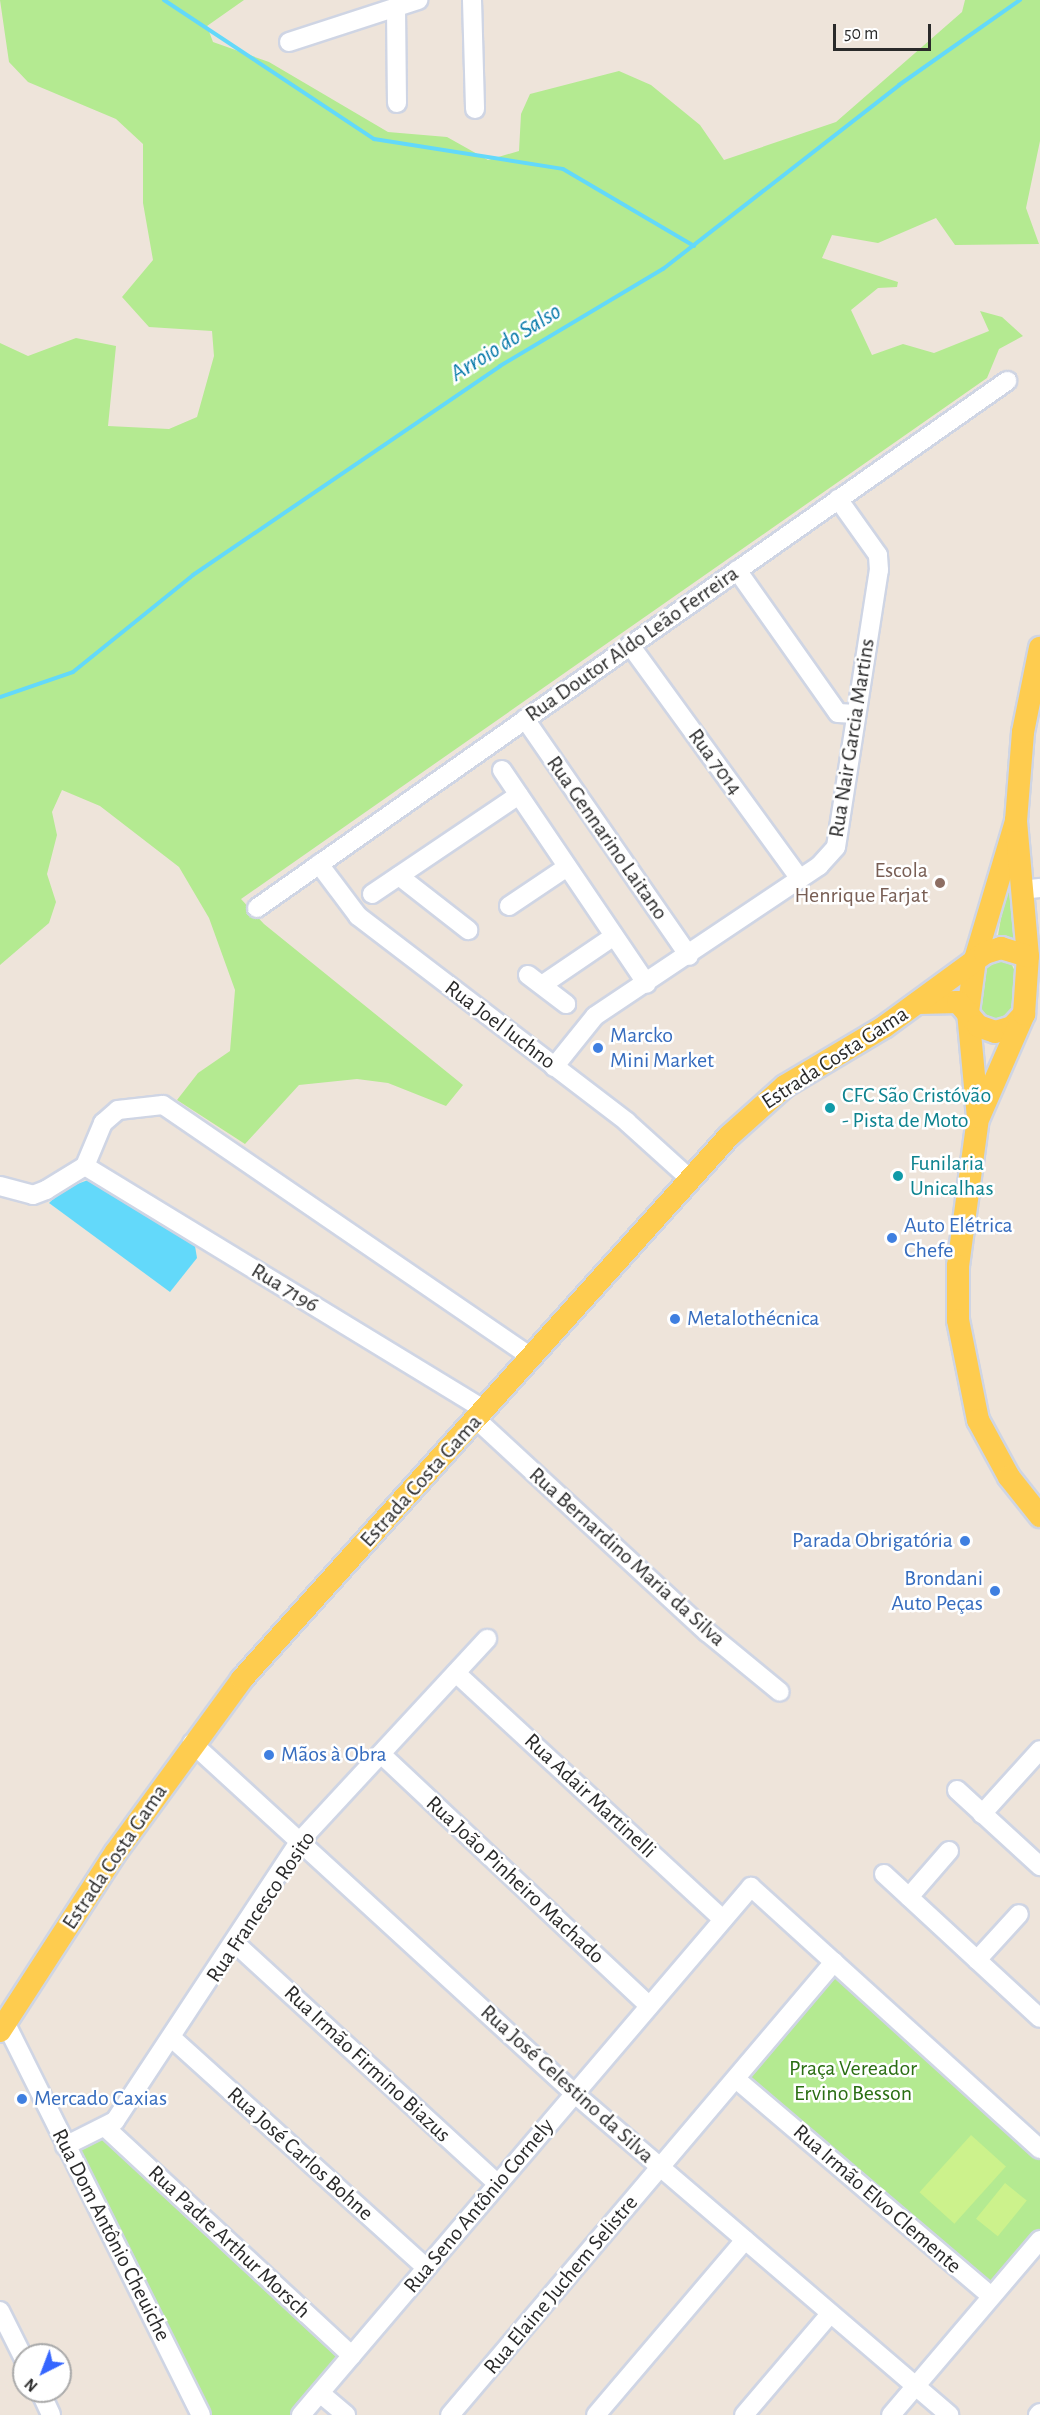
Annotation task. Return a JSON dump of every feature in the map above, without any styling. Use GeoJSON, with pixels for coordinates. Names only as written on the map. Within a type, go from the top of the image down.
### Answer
{"type":"FeatureCollection","features":[{"type":"Feature","properties":{"kind":"main road"},"geometry":{"type":"LineString","coordinates":[[1040,648],[1023,732],[1016,821],[975,960],[968,1012],[978,1118],[958,1266],[961,1355],[988,1440],[1040,1516]]}},
{"type":"Feature","properties":{"kind":"main road"},"geometry":{"type":"LineString","coordinates":[[978,1118],[1032,1008],[1034,960],[1030,889],[1016,821]]}},
{"type":"Feature","properties":{"kind":"main road"},"geometry":{"type":"LineString","coordinates":[[975,960],[1001,948],[1034,960]]}},
{"type":"Feature","properties":{"kind":"main road","name":"Estrada Costa Gama"},"geometry":{"type":"LineString","coordinates":[[3,2026],[192,1743],[242,1679],[532,1358],[689,1178],[759,1106],[918,1003],[975,960]]}},
{"type":"Feature","properties":{"kind":"main road","name":"Estrada Costa Gama"},"geometry":{"type":"LineString","coordinates":[[918,1003],[952,1000],[968,1012]]}},
{"type":"Feature","properties":{"kind":"main road"},"geometry":{"type":"LineString","coordinates":[[968,1012],[978,1026],[995,1032],[1012,1027],[1032,1008]]}},
{"type":"Feature","properties":{"kind":"street"},"geometry":{"type":"LineString","coordinates":[[289,42],[418,0]]}},
{"type":"Feature","properties":{"kind":"street"},"geometry":{"type":"LineString","coordinates":[[472,0],[475,109]]}},
{"type":"Feature","properties":{"kind":"street"},"geometry":{"type":"LineString","coordinates":[[396,8],[397,103]]}},
{"type":"Feature","properties":{"kind":"street","name":"Rua Doutor Aldo Leão Ferreira"},"geometry":{"type":"LineString","coordinates":[[256,908],[1006,381]]}},
{"type":"Feature","properties":{"kind":"street","name":"Rua Nair Garcia Martins"},"geometry":{"type":"LineString","coordinates":[[554,1067],[595,1016],[647,984],[800,879],[836,847],[878,555],[838,499]]}},
{"type":"Feature","properties":{"kind":"street"},"geometry":{"type":"LineString","coordinates":[[737,570],[838,713],[856,714]]}},
{"type":"Feature","properties":{"kind":"street","name":"Rua 7014"},"geometry":{"type":"LineString","coordinates":[[630,645],[800,879]]}},
{"type":"Feature","properties":{"kind":"street","name":"Rua Gennarino Laitano"},"geometry":{"type":"LineString","coordinates":[[525,719],[688,956]]}},
{"type":"Feature","properties":{"kind":"street"},"geometry":{"type":"LineString","coordinates":[[502,770],[647,984]]}},
{"type":"Feature","properties":{"kind":"street"},"geometry":{"type":"LineString","coordinates":[[372,894],[519,795]]}},
{"type":"Feature","properties":{"kind":"street","name":"Rua Joel Iuchno"},"geometry":{"type":"LineString","coordinates":[[319,864],[358,916],[554,1067],[689,1178]]}},
{"type":"Feature","properties":{"kind":"street"},"geometry":{"type":"LineString","coordinates":[[509,906],[567,867]]}},
{"type":"Feature","properties":{"kind":"street"},"geometry":{"type":"LineString","coordinates":[[399,876],[468,930]]}},
{"type":"Feature","properties":{"kind":"street"},"geometry":{"type":"LineString","coordinates":[[566,1004],[535,980],[614,936]]}},
{"type":"Feature","properties":{"kind":"street"},"geometry":{"type":"LineString","coordinates":[[0,1186],[33,1195],[85,1166],[103,1123],[118,1110],[163,1105],[532,1358]]}},
{"type":"Feature","properties":{"kind":"street","name":"Rua 7196"},"geometry":{"type":"LineString","coordinates":[[85,1166],[481,1415]]}},
{"type":"Feature","properties":{"kind":"street","name":"Rua Bernardino Maria da Silva"},"geometry":{"type":"LineString","coordinates":[[481,1415],[706,1632],[780,1692]]}},
{"type":"Feature","properties":{"kind":"street","name":"Rua Francesco Rosito"},"geometry":{"type":"LineString","coordinates":[[65,2146],[106,2128],[173,2039],[236,1944],[299,1842],[487,1639]]}},
{"type":"Feature","properties":{"kind":"street","name":"Rua Adair Martinelli"},"geometry":{"type":"LineString","coordinates":[[456,1673],[723,1919]]}},
{"type":"Feature","properties":{"kind":"street","name":"Rua José Celestino da Silva"},"geometry":{"type":"LineString","coordinates":[[192,1743],[575,2094],[949,2415]]}},
{"type":"Feature","properties":{"kind":"street"},"geometry":{"type":"LineString","coordinates":[[982,1814],[1040,1750]]}},
{"type":"Feature","properties":{"kind":"street","name":"Rua João Pinheiro Machado"},"geometry":{"type":"LineString","coordinates":[[381,1754],[650,2006]]}},
{"type":"Feature","properties":{"kind":"street"},"geometry":{"type":"LineString","coordinates":[[957,1790],[1040,1866]]}},
{"type":"Feature","properties":{"kind":"street"},"geometry":{"type":"LineString","coordinates":[[909,1897],[949,1851]]}},
{"type":"Feature","properties":{"kind":"street"},"geometry":{"type":"LineString","coordinates":[[884,1874],[1040,2016]]}},
{"type":"Feature","properties":{"kind":"street","name":"Rua Seno Antônio Cornely"},"geometry":{"type":"LineString","coordinates":[[301,2415],[751,1887],[834,1962]]}},
{"type":"Feature","properties":{"kind":"street"},"geometry":{"type":"LineString","coordinates":[[977,1960],[1018,1914]]}},
{"type":"Feature","properties":{"kind":"street","name":"Rua Irmão Firmino Biazus"},"geometry":{"type":"LineString","coordinates":[[236,1944],[498,2184]]}},
{"type":"Feature","properties":{"kind":"street"},"geometry":{"type":"LineString","coordinates":[[834,1962],[1040,2149]]}},
{"type":"Feature","properties":{"kind":"street","name":"Rua Elaine Juchem Selistre"},"geometry":{"type":"LineString","coordinates":[[450,2415],[834,1962]]}},
{"type":"Feature","properties":{"kind":"street","name":"Rua Dom Antônio Cheuiche"},"geometry":{"type":"LineString","coordinates":[[3,2026],[201,2415]]}},
{"type":"Feature","properties":{"kind":"street","name":"Rua José Carlos Bohne"},"geometry":{"type":"LineString","coordinates":[[173,2039],[426,2268]]}},
{"type":"Feature","properties":{"kind":"street","name":"Rua Irmão Elvo Clemente"},"geometry":{"type":"LineString","coordinates":[[736,2079],[991,2296]]}},
{"type":"Feature","properties":{"kind":"street","name":"Rua Padre Arthur Morsch"},"geometry":{"type":"LineString","coordinates":[[106,2128],[352,2356]]}},
{"type":"Feature","properties":{"kind":"street"},"geometry":{"type":"LineString","coordinates":[[596,2415],[745,2240]]}},
{"type":"Feature","properties":{"kind":"street"},"geometry":{"type":"LineString","coordinates":[[891,2415],[1040,2240]]}},
{"type":"Feature","properties":{"kind":"street"},"geometry":{"type":"LineString","coordinates":[[0,2312],[16,2343]]}},
{"type":"Feature","properties":{"kind":"street"},"geometry":{"type":"LineString","coordinates":[[744,2415],[830,2314]]}},
{"type":"Feature","properties":{"kind":"street"},"geometry":{"type":"LineString","coordinates":[[320,2393],[346,2415]]}},
{"type":"Feature","properties":{"kind":"green space"},"geometry":{"type":"Polygon","coordinates":[[[0,0],[244,0],[207,26],[213,42],[269,62],[388,132],[447,137],[488,160],[519,151],[521,114],[530,94],[619,71],[651,85],[700,125],[724,160],[836,122],[962,12],[965,0],[1040,0],[1040,141],[1026,208],[1039,244],[955,245],[936,218],[878,243],[832,235],[822,258],[898,282],[897,287],[878,288],[851,310],[872,355],[903,344],[934,353],[989,331],[980,311],[1002,317],[1023,336],[999,349],[987,378],[241,899],[264,924],[463,1085],[446,1106],[388,1083],[357,1079],[299,1085],[245,1144],[177,1100],[198,1073],[230,1051],[235,990],[209,918],[179,867],[100,806],[62,790],[52,812],[57,835],[47,874],[56,902],[49,923],[0,965],[0,343],[28,356],[76,338],[116,346],[108,426],[169,429],[197,417],[214,356],[212,331],[149,327],[122,297],[153,260],[143,203],[143,144],[116,119],[28,82],[9,62],[0,0]]]}},
{"type":"Feature","properties":{"kind":"green space"},"geometry":{"type":"Polygon","coordinates":[[[1016,877],[1019,945],[997,941],[1008,878],[1016,877]]]}},
{"type":"Feature","properties":{"kind":"green space"},"geometry":{"type":"Polygon","coordinates":[[[998,958],[1012,965],[1016,974],[1011,1010],[996,1022],[983,1016],[979,1006],[985,966],[998,958]]]}},
{"type":"Feature","properties":{"kind":"green space","name":"Praça Vereador Ervino Besson"},"geometry":{"type":"Polygon","coordinates":[[[836,1974],[1040,2160],[1040,2229],[991,2286],[746,2078],[836,1974]]]}},
{"type":"Feature","properties":{"kind":"green space"},"geometry":{"type":"Polygon","coordinates":[[[971,2135],[1006,2166],[954,2224],[919,2192],[971,2135]]]}},
{"type":"Feature","properties":{"kind":"green space"},"geometry":{"type":"Polygon","coordinates":[[[105,2137],[342,2358],[293,2415],[210,2415],[76,2152],[105,2137]]]}},
{"type":"Feature","properties":{"kind":"green space"},"geometry":{"type":"Polygon","coordinates":[[[1005,2183],[1027,2201],[998,2236],[976,2219],[1005,2183]]]}},
{"type":"Feature","properties":{"kind":"water"},"geometry":{"type":"Polygon","coordinates":[[[96,1177],[195,1246],[197,1258],[170,1292],[49,1203],[64,1189],[96,1177]]]}},
{"type":"Feature","properties":{"kind":"waterway"},"geometry":{"type":"LineString","coordinates":[[164,0],[374,139],[563,169],[694,246]]}},
{"type":"Feature","properties":{"kind":"waterway","name":"Arroio do Salso"},"geometry":{"type":"LineString","coordinates":[[0,697],[73,672],[193,575],[500,366],[663,269],[899,85],[1020,0]]}},
{"type":"Feature","properties":{"kind":"place","name":"Escola Henrique Farjat"},"geometry":{"type":"Point","coordinates":[940,883]}},
{"type":"Feature","properties":{"kind":"place","name":"Marcko Mini Market"},"geometry":{"type":"Point","coordinates":[598,1048]}},
{"type":"Feature","properties":{"kind":"place","name":"CFC São Cristóvão - Pista de Moto"},"geometry":{"type":"Point","coordinates":[830,1108]}},
{"type":"Feature","properties":{"kind":"place","name":"Funilaria Unicalhas"},"geometry":{"type":"Point","coordinates":[898,1176]}},
{"type":"Feature","properties":{"kind":"place","name":"Auto Elétrica Chefe"},"geometry":{"type":"Point","coordinates":[892,1238]}},
{"type":"Feature","properties":{"kind":"place","name":"Metalothécnica"},"geometry":{"type":"Point","coordinates":[675,1319]}},
{"type":"Feature","properties":{"kind":"place","name":"Parada Obrigatória"},"geometry":{"type":"Point","coordinates":[965,1541]}},
{"type":"Feature","properties":{"kind":"place","name":"Brondani Auto Peças"},"geometry":{"type":"Point","coordinates":[995,1591]}},
{"type":"Feature","properties":{"kind":"place","name":"Mãos à Obra"},"geometry":{"type":"Point","coordinates":[269,1755]}},
{"type":"Feature","properties":{"kind":"place","name":"Mercado Caxias"},"geometry":{"type":"Point","coordinates":[22,2099]}}]}
